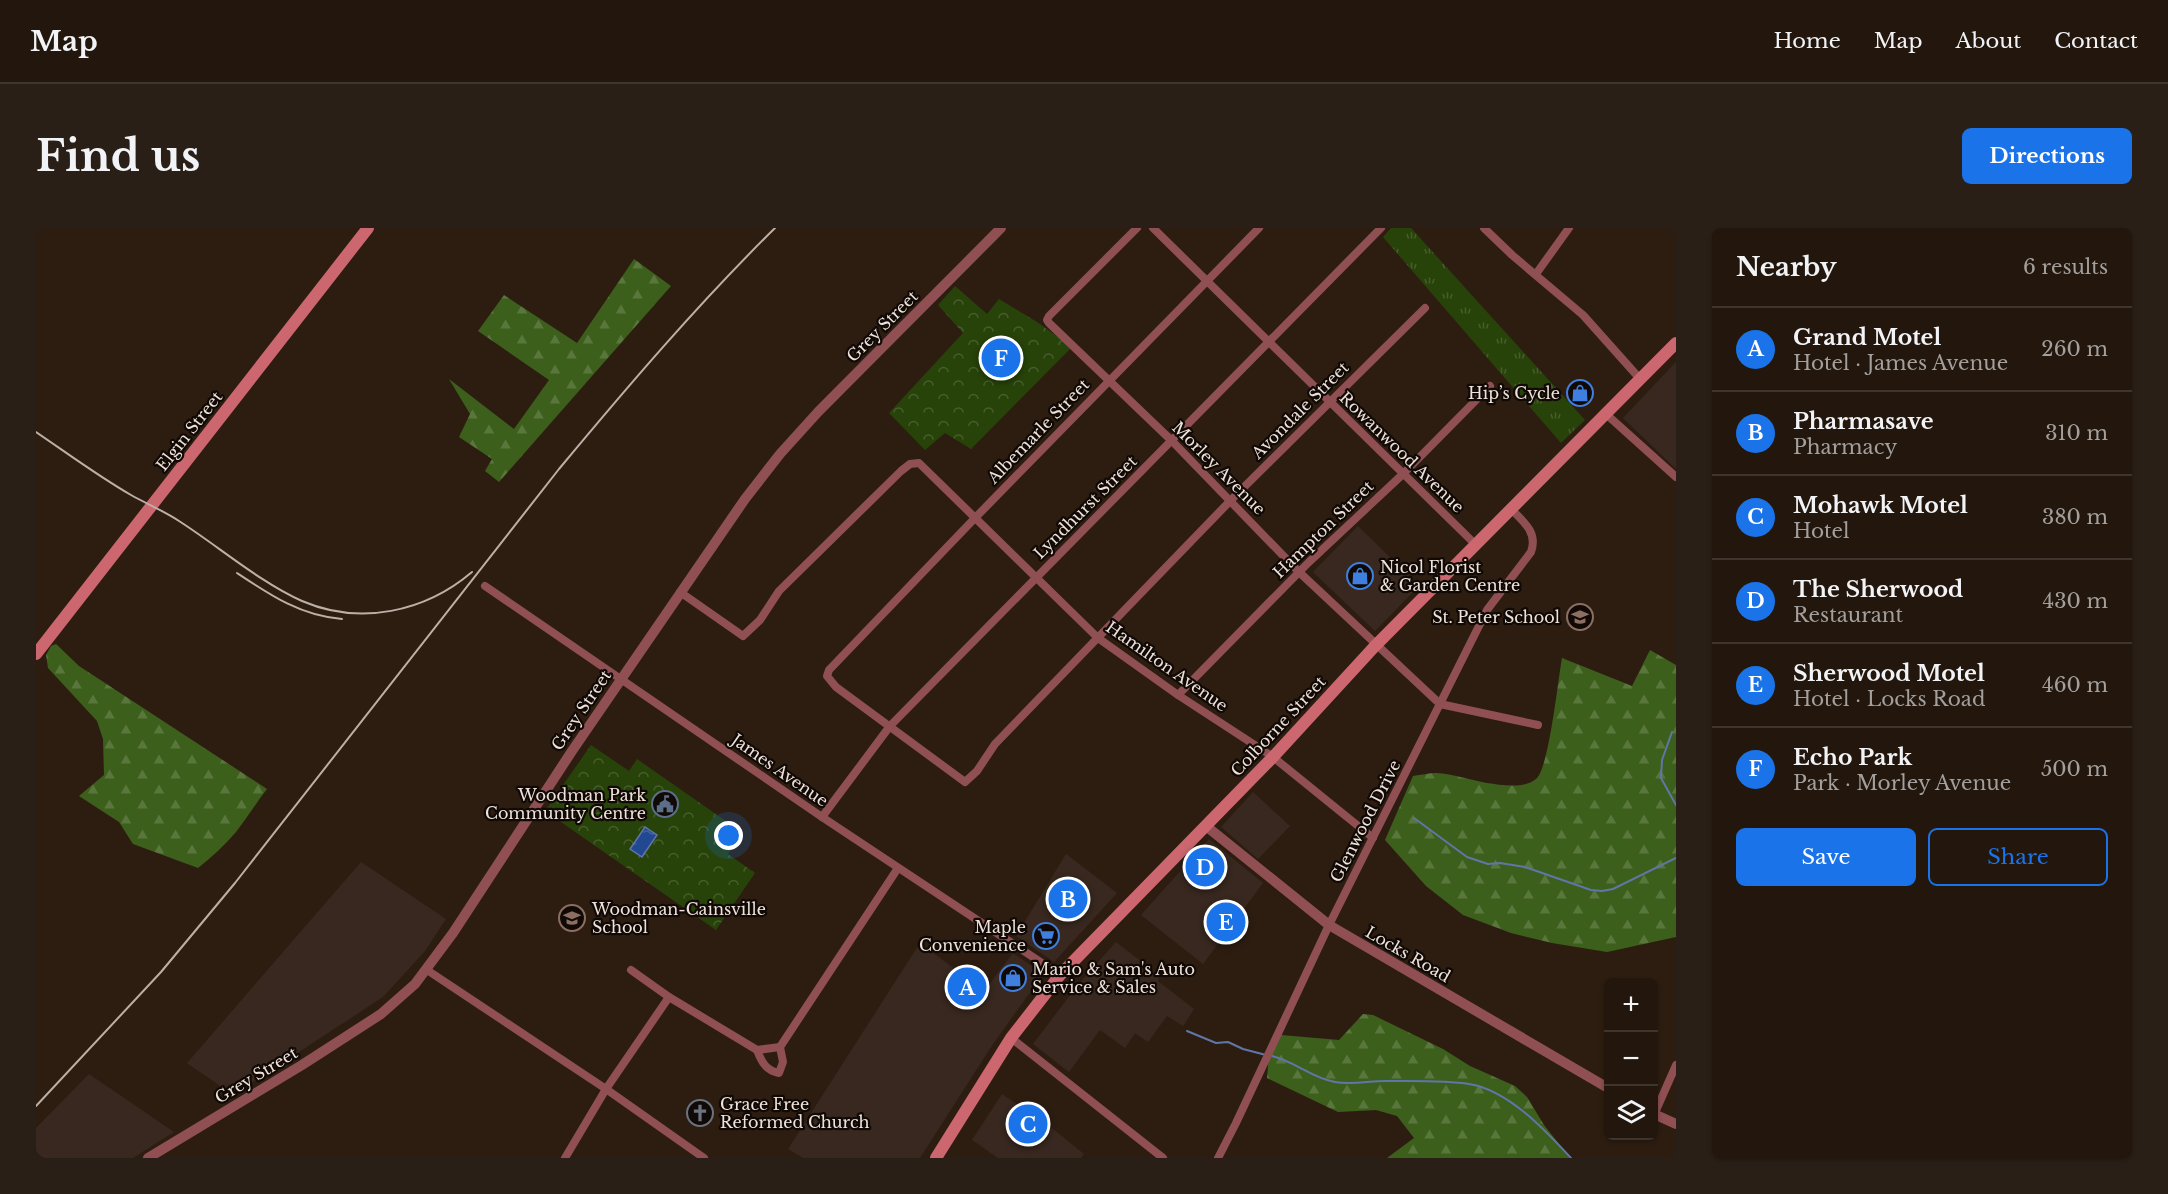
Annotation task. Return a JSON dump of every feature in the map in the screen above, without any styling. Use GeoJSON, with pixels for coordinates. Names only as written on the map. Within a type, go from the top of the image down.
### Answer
{"type":"FeatureCollection","features":[{"type":"Feature","properties":{"kind":"main road","name":"Elgin Street"},"geometry":{"type":"LineString","coordinates":[[36,654],[368,228]]}},
{"type":"Feature","properties":{"kind":"main road","name":"Colborne Street"},"geometry":{"type":"LineString","coordinates":[[936,1158],[1011,1038],[1060,975],[1273,757],[1375,646],[1676,343]]}},
{"type":"Feature","properties":{"kind":"street","name":"Grey Street"},"geometry":{"type":"LineString","coordinates":[[148,1158],[302,1065],[381,1014],[404,996],[427,970],[621,679],[745,499],[803,429],[1001,228]]}},
{"type":"Feature","properties":{"kind":"street","name":"Morley Avenue"},"geometry":{"type":"LineString","coordinates":[[1137,228],[1047,320],[1172,441],[1299,572],[1375,646],[1440,704]]}},
{"type":"Feature","properties":{"kind":"street","name":"Rowanwood Avenue"},"geometry":{"type":"LineString","coordinates":[[1153,228],[1476,545]]}},
{"type":"Feature","properties":{"kind":"street","name":"Albemarle Street"},"geometry":{"type":"LineString","coordinates":[[890,726],[830,680],[827,676],[829,670],[1259,228]]}},
{"type":"Feature","properties":{"kind":"street","name":"Lyndhurst Street"},"geometry":{"type":"LineString","coordinates":[[822,818],[890,726],[1381,228]]}},
{"type":"Feature","properties":{"kind":"street"},"geometry":{"type":"LineString","coordinates":[[1484,228],[1583,315],[1641,380]]}},
{"type":"Feature","properties":{"kind":"street"},"geometry":{"type":"LineString","coordinates":[[1536,274],[1569,228]]}},
{"type":"Feature","properties":{"kind":"street","name":"Avondale Street"},"geometry":{"type":"LineString","coordinates":[[890,726],[965,782],[977,771],[995,744],[1231,500],[1425,308]]}},
{"type":"Feature","properties":{"kind":"street","name":"Hampton Street"},"geometry":{"type":"LineString","coordinates":[[1178,695],[1299,572],[1403,474],[1490,386]]}},
{"type":"Feature","properties":{"kind":"street"},"geometry":{"type":"LineString","coordinates":[[1606,414],[1676,477]]}},
{"type":"Feature","properties":{"kind":"street","name":"Hamilton Avenue"},"geometry":{"type":"LineString","coordinates":[[680,592],[743,636],[760,620],[779,591],[901,471],[915,462],[922,465],[1098,638],[1178,695],[1273,757],[1373,838]]}},
{"type":"Feature","properties":{"kind":"street","name":"Glenwood Drive"},"geometry":{"type":"LineString","coordinates":[[1218,1158],[1329,926],[1487,610],[1531,552],[1534,545],[1532,533],[1512,510]]}},
{"type":"Feature","properties":{"kind":"street","name":"James Avenue"},"geometry":{"type":"LineString","coordinates":[[485,586],[822,818],[1060,975]]}},
{"type":"Feature","properties":{"kind":"street"},"geometry":{"type":"LineString","coordinates":[[1440,704],[1538,725]]}},
{"type":"Feature","properties":{"kind":"street","name":"Locks Road"},"geometry":{"type":"LineString","coordinates":[[1206,826],[1329,926],[1605,1086]]}},
{"type":"Feature","properties":{"kind":"street"},"geometry":{"type":"LineString","coordinates":[[632,970],[669,997],[757,1050],[762,1063],[770,1071],[779,1073],[783,1062],[780,1047],[898,868]]}},
{"type":"Feature","properties":{"kind":"street"},"geometry":{"type":"LineString","coordinates":[[427,970],[606,1089],[704,1158]]}},
{"type":"Feature","properties":{"kind":"street"},"geometry":{"type":"LineString","coordinates":[[565,1158],[606,1089],[669,997]]}},
{"type":"Feature","properties":{"kind":"street"},"geometry":{"type":"LineString","coordinates":[[1011,1038],[1162,1158]]}},
{"type":"Feature","properties":{"kind":"street"},"geometry":{"type":"LineString","coordinates":[[757,1050],[780,1047]]}},
{"type":"Feature","properties":{"kind":"street"},"geometry":{"type":"LineString","coordinates":[[1658,1106],[1676,1065]]}},
{"type":"Feature","properties":{"kind":"street"},"geometry":{"type":"LineString","coordinates":[[1658,1117],[1676,1124]]}},
{"type":"Feature","properties":{"kind":"shaded area"},"geometry":{"type":"Polygon","coordinates":[[[1676,362],[1676,469],[1623,418],[1676,362]]]}},
{"type":"Feature","properties":{"kind":"shaded area","name":"Nicol Florist & Garden Centre"},"geometry":{"type":"Polygon","coordinates":[[[1358,526],[1419,586],[1375,631],[1313,572],[1358,526]]]}},
{"type":"Feature","properties":{"kind":"shaded area"},"geometry":{"type":"Polygon","coordinates":[[[1253,792],[1290,826],[1258,859],[1221,827],[1253,792]]]}},
{"type":"Feature","properties":{"kind":"shaded area"},"geometry":{"type":"Polygon","coordinates":[[[1209,839],[1263,883],[1203,964],[1141,915],[1209,839]]]}},
{"type":"Feature","properties":{"kind":"shaded area"},"geometry":{"type":"Polygon","coordinates":[[[1066,854],[1117,893],[1054,962],[1016,936],[1066,854]]]}},
{"type":"Feature","properties":{"kind":"shaded area"},"geometry":{"type":"Polygon","coordinates":[[[361,862],[446,919],[425,951],[383,997],[233,1095],[187,1063],[361,862]]]}},
{"type":"Feature","properties":{"kind":"shaded area"},"geometry":{"type":"Polygon","coordinates":[[[1116,942],[1160,976],[1158,981],[1194,1009],[1183,1026],[1167,1016],[1148,1042],[1135,1033],[1125,1048],[1100,1030],[1069,1072],[1033,1044],[1077,986],[1116,942]]]}},
{"type":"Feature","properties":{"kind":"shaded area"},"geometry":{"type":"Polygon","coordinates":[[[920,943],[984,991],[1013,953],[1043,974],[991,1047],[920,1158],[803,1158],[788,1149],[920,943]]]}},
{"type":"Feature","properties":{"kind":"shaded area"},"geometry":{"type":"Polygon","coordinates":[[[89,1074],[174,1132],[133,1158],[43,1158],[36,1152],[36,1128],[89,1074]]]}},
{"type":"Feature","properties":{"kind":"shaded area"},"geometry":{"type":"Polygon","coordinates":[[[1002,1094],[1047,1124],[1084,1154],[1081,1158],[998,1158],[972,1140],[1002,1094]]]}},
{"type":"Feature","properties":{"kind":"green space"},"geometry":{"type":"Polygon","coordinates":[[[1391,228],[1411,228],[1585,420],[1561,443],[1383,237],[1391,228]]]}},
{"type":"Feature","properties":{"kind":"green space"},"geometry":{"type":"Polygon","coordinates":[[[634,259],[671,286],[499,482],[485,471],[492,459],[459,437],[470,414],[449,379],[514,429],[549,380],[478,331],[504,295],[577,343],[634,259]]]}},
{"type":"Feature","properties":{"kind":"green space"},"geometry":{"type":"Polygon","coordinates":[[[955,286],[987,314],[999,299],[1072,347],[971,449],[945,433],[925,450],[889,413],[963,333],[938,305],[955,286]]]}},
{"type":"Feature","properties":{"kind":"green space"},"geometry":{"type":"Polygon","coordinates":[[[983,343],[998,353],[988,369],[973,359],[983,343]]]}},
{"type":"Feature","properties":{"kind":"green space"},"geometry":{"type":"Polygon","coordinates":[[[56,644],[79,666],[267,789],[232,837],[198,868],[133,844],[119,822],[79,796],[104,775],[103,739],[97,721],[48,668],[46,655],[51,646],[56,644]]]}},
{"type":"Feature","properties":{"kind":"green space"},"geometry":{"type":"Polygon","coordinates":[[[1650,650],[1676,665],[1676,937],[1607,952],[1552,943],[1511,933],[1463,915],[1426,886],[1385,840],[1413,776],[1433,773],[1512,786],[1536,779],[1541,772],[1549,742],[1562,658],[1632,686],[1650,650]]]}},
{"type":"Feature","properties":{"kind":"green space"},"geometry":{"type":"Polygon","coordinates":[[[591,745],[629,771],[637,759],[743,833],[728,854],[755,873],[716,930],[545,811],[591,745]]]}},
{"type":"Feature","properties":{"kind":"green space"},"geometry":{"type":"Polygon","coordinates":[[[1363,1014],[1373,1015],[1443,1049],[1470,1066],[1515,1086],[1527,1097],[1544,1125],[1570,1158],[1387,1158],[1414,1138],[1397,1116],[1376,1110],[1338,1112],[1267,1078],[1269,1055],[1281,1035],[1339,1040],[1363,1014]]]}},
{"type":"Feature","properties":{"kind":"water"},"geometry":{"type":"Polygon","coordinates":[[[645,827],[657,835],[642,857],[630,849],[645,827]]]}},
{"type":"Feature","properties":{"kind":"waterway"},"geometry":{"type":"LineString","coordinates":[[1672,732],[1662,760],[1661,778],[1676,805]]}},
{"type":"Feature","properties":{"kind":"waterway"},"geometry":{"type":"LineString","coordinates":[[1414,818],[1467,857],[1488,864],[1500,863],[1525,867],[1591,890],[1613,889],[1676,858]]}},
{"type":"Feature","properties":{"kind":"waterway"},"geometry":{"type":"LineString","coordinates":[[1187,1031],[1216,1043],[1228,1042],[1266,1055]]}},
{"type":"Feature","properties":{"kind":"waterway"},"geometry":{"type":"LineString","coordinates":[[1272,1056],[1335,1082],[1439,1081],[1484,1088],[1498,1094],[1525,1113],[1571,1158]]}},
{"type":"Feature","properties":{"kind":"railway"},"geometry":{"type":"LineString","coordinates":[[36,1106],[161,972],[235,883],[559,469],[637,376],[775,228]]}},
{"type":"Feature","properties":{"kind":"railway"},"geometry":{"type":"LineString","coordinates":[[36,432],[119,488],[179,521],[271,584],[302,601],[324,609],[346,613],[391,611],[434,597],[454,586],[472,572]]}},
{"type":"Feature","properties":{"kind":"railway"},"geometry":{"type":"LineString","coordinates":[[237,573],[299,609],[342,619]]}},
{"type":"Feature","properties":{"kind":"place","name":"Echo Park"},"geometry":{"type":"Point","coordinates":[1001,358]}},
{"type":"Feature","properties":{"kind":"place","name":"Hip’s Cycle"},"geometry":{"type":"Point","coordinates":[1580,393]}},
{"type":"Feature","properties":{"kind":"place","name":"Nicol Florist & Garden Centre"},"geometry":{"type":"Point","coordinates":[1360,576]}},
{"type":"Feature","properties":{"kind":"place","name":"St. Peter School"},"geometry":{"type":"Point","coordinates":[1580,617]}},
{"type":"Feature","properties":{"kind":"place","name":"Woodman Park Community Centre"},"geometry":{"type":"Point","coordinates":[665,804]}},
{"type":"Feature","properties":{"kind":"place","name":"The Sherwood"},"geometry":{"type":"Point","coordinates":[1205,867]}},
{"type":"Feature","properties":{"kind":"place","name":"Pharmasave"},"geometry":{"type":"Point","coordinates":[1068,899]}},
{"type":"Feature","properties":{"kind":"place","name":"Woodman-Cainsville School"},"geometry":{"type":"Point","coordinates":[572,918]}},
{"type":"Feature","properties":{"kind":"place","name":"Sherwood Motel"},"geometry":{"type":"Point","coordinates":[1226,922]}},
{"type":"Feature","properties":{"kind":"place","name":"Maple Convenience"},"geometry":{"type":"Point","coordinates":[1046,936]}},
{"type":"Feature","properties":{"kind":"place","name":"Mario & Sam's Auto Service & Sales"},"geometry":{"type":"Point","coordinates":[1013,978]}},
{"type":"Feature","properties":{"kind":"place","name":"Grand Motel"},"geometry":{"type":"Point","coordinates":[967,987]}},
{"type":"Feature","properties":{"kind":"place","name":"Grace Free Reformed Church"},"geometry":{"type":"Point","coordinates":[700,1113]}},
{"type":"Feature","properties":{"kind":"place","name":"Mohawk Motel"},"geometry":{"type":"Point","coordinates":[1028,1124]}}]}
